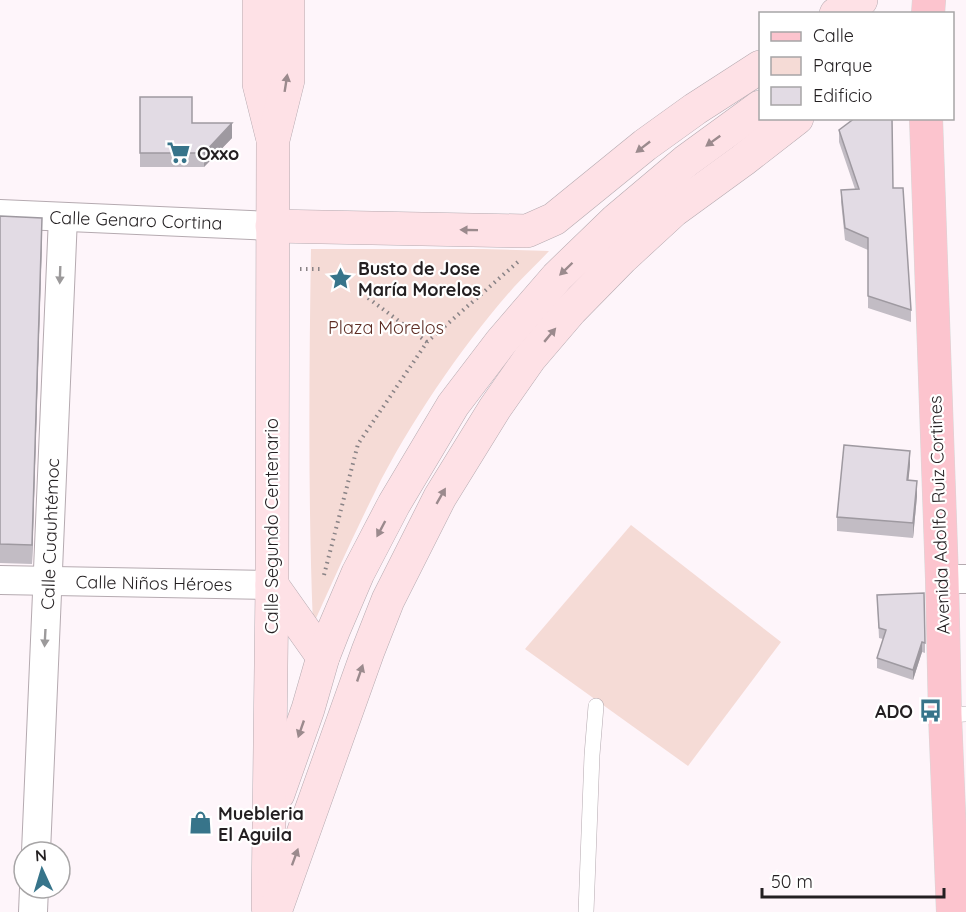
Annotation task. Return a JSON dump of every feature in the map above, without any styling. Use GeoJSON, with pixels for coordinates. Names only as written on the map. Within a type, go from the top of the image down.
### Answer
{"type":"FeatureCollection","features":[{"type":"Feature","properties":{"kind":"main road","name":"Avenida Adolfo Ruiz Cortines"},"geometry":{"type":"LineString","coordinates":[[926,120],[954,579],[953,912]]}},
{"type":"Feature","properties":{"kind":"street","name":"Calle Segundo Centenario"},"geometry":{"type":"LineString","coordinates":[[259,0],[260,84],[273,140]]}},
{"type":"Feature","properties":{"kind":"street","name":"Calle Segundo Centenario"},"geometry":{"type":"LineString","coordinates":[[268,912],[272,585],[273,140],[288,80],[288,0]]}},
{"type":"Feature","properties":{"kind":"street"},"geometry":{"type":"LineString","coordinates":[[840,12],[861,0]]}},
{"type":"Feature","properties":{"kind":"street"},"geometry":{"type":"LineString","coordinates":[[272,226],[528,231],[554,219],[695,109],[759,68]]}},
{"type":"Feature","properties":{"kind":"street"},"geometry":{"type":"LineString","coordinates":[[269,822],[308,709],[323,657],[358,573],[394,504],[453,405],[501,342],[557,277],[616,220],[686,161],[759,108]]}},
{"type":"Feature","properties":{"kind":"street"},"geometry":{"type":"LineString","coordinates":[[275,912],[388,600],[440,497],[495,408],[531,358],[571,310],[622,258],[673,211],[794,120]]}},
{"type":"Feature","properties":{"kind":"street","name":"Calle Genaro Cortina"},"geometry":{"type":"LineString","coordinates":[[0,214],[272,226]]}},
{"type":"Feature","properties":{"kind":"street","name":"Calle Cuauhtémoc"},"geometry":{"type":"LineString","coordinates":[[37,840],[63,217]]}},
{"type":"Feature","properties":{"kind":"street"},"geometry":{"type":"LineString","coordinates":[[453,405],[485,424]]}},
{"type":"Feature","properties":{"kind":"street","name":"Calle Niños Héroes"},"geometry":{"type":"LineString","coordinates":[[0,580],[272,585]]}},
{"type":"Feature","properties":{"kind":"street"},"geometry":{"type":"LineString","coordinates":[[272,585],[323,657]]}},
{"type":"Feature","properties":{"kind":"lane"},"geometry":{"type":"LineString","coordinates":[[586,912],[596,706]]}},
{"type":"Feature","properties":{"kind":"path"},"geometry":{"type":"LineString","coordinates":[[323,580],[358,444],[427,342],[523,257]]}},
{"type":"Feature","properties":{"kind":"path"},"geometry":{"type":"LineString","coordinates":[[368,298],[427,342]]}},
{"type":"Feature","properties":{"kind":"green space","name":"Plaza Morelos"},"geometry":{"type":"Polygon","coordinates":[[[311,249],[549,251],[514,287],[475,334],[438,385],[404,439],[375,492],[313,625],[309,437],[311,249]]]}},
{"type":"Feature","properties":{"kind":"green space"},"geometry":{"type":"Polygon","coordinates":[[[631,525],[781,642],[688,766],[525,649],[631,525]]]}},
{"type":"Feature","properties":{"kind":"building","name":"Oxxo"},"geometry":{"type":"Polygon","coordinates":[[[140,97],[192,97],[192,123],[232,123],[204,153],[140,153],[140,97]]]}},
{"type":"Feature","properties":{"kind":"building"},"geometry":{"type":"Polygon","coordinates":[[[852,120],[892,120],[893,188],[903,188],[911,310],[868,296],[868,238],[845,228],[841,190],[859,189],[839,130],[852,120]]]}},
{"type":"Feature","properties":{"kind":"building"},"geometry":{"type":"Polygon","coordinates":[[[0,216],[42,218],[32,545],[0,544],[0,216]]]}},
{"type":"Feature","properties":{"kind":"building"},"geometry":{"type":"Polygon","coordinates":[[[844,445],[910,451],[907,480],[917,481],[913,523],[837,517],[844,445]]]}},
{"type":"Feature","properties":{"kind":"building"},"geometry":{"type":"Polygon","coordinates":[[[924,593],[925,643],[922,642],[913,670],[877,658],[886,630],[879,628],[877,595],[924,593]]]}},
{"type":"Feature","properties":{"kind":"place","name":"Oxxo"},"geometry":{"type":"Point","coordinates":[179,153]}},
{"type":"Feature","properties":{"kind":"place","name":"Busto de Jose María Morelos"},"geometry":{"type":"Point","coordinates":[340,278]}},
{"type":"Feature","properties":{"kind":"place","name":"ADO"},"geometry":{"type":"Point","coordinates":[931,711]}},
{"type":"Feature","properties":{"kind":"place","name":"Muebleria El Aguila"},"geometry":{"type":"Point","coordinates":[200,823]}}]}
